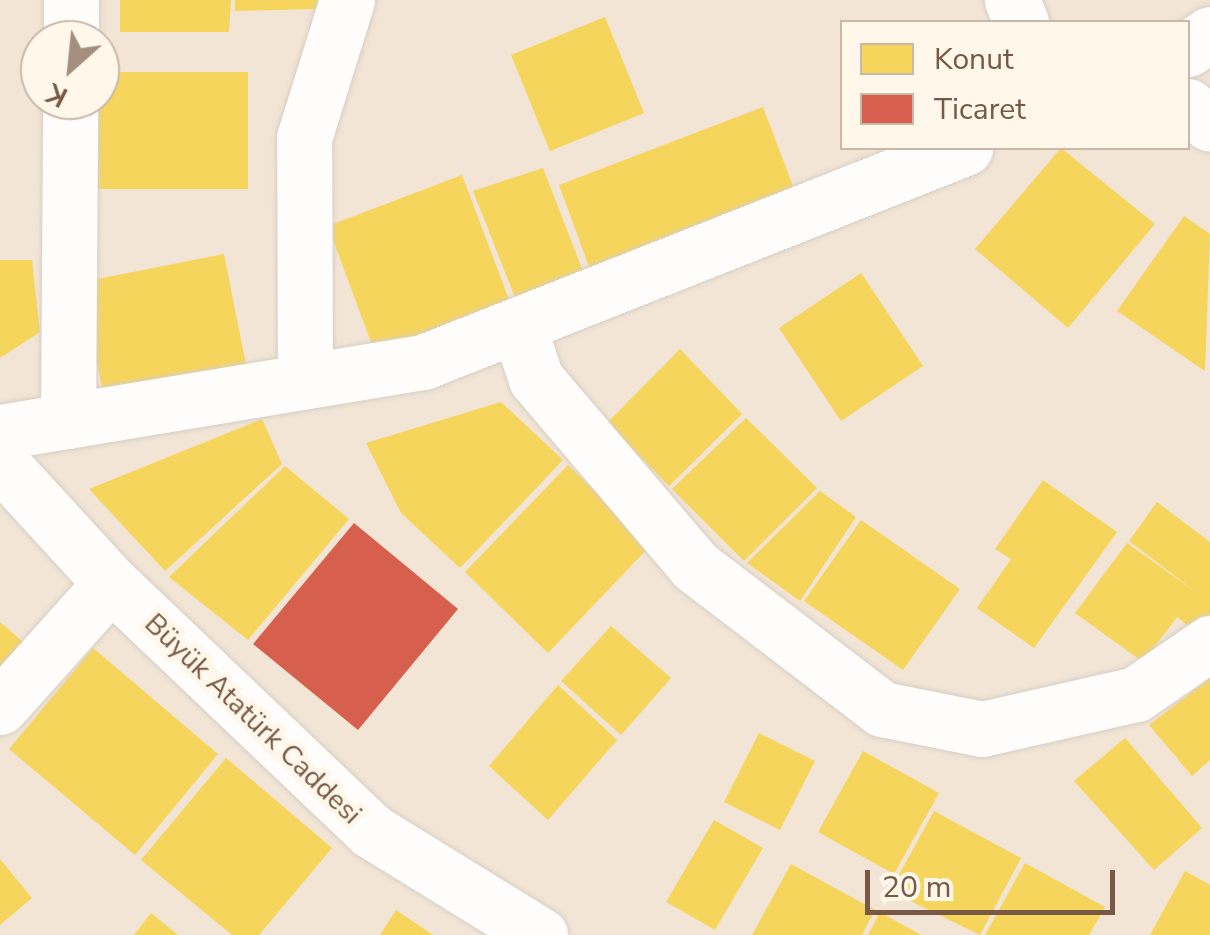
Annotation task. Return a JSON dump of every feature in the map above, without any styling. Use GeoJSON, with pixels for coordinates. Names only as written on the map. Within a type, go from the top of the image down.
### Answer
{"type":"FeatureCollection","features":[{"type":"Feature","properties":{"kind":"street"},"geometry":{"type":"LineString","coordinates":[[305,381],[304,138],[347,0]]}},
{"type":"Feature","properties":{"kind":"street"},"geometry":{"type":"LineString","coordinates":[[1190,108],[1210,124]]}},
{"type":"Feature","properties":{"kind":"street"},"geometry":{"type":"LineString","coordinates":[[68,420],[70,120]]}},
{"type":"Feature","properties":{"kind":"street"},"geometry":{"type":"LineString","coordinates":[[0,432],[423,362],[960,150]]}},
{"type":"Feature","properties":{"kind":"street"},"geometry":{"type":"LineString","coordinates":[[518,325],[536,379],[695,566],[882,709],[982,729],[1136,694],[1210,642]]}},
{"type":"Feature","properties":{"kind":"street","name":"Büyük Atatürk Caddesi"},"geometry":{"type":"LineString","coordinates":[[0,462],[111,583],[370,830],[540,935]]}},
{"type":"Feature","properties":{"kind":"street"},"geometry":{"type":"LineString","coordinates":[[0,707],[111,583]]}},
{"type":"Feature","properties":{"kind":"shaded area"},"geometry":{"type":"Polygon","coordinates":[[[0,0],[1210,0],[1210,935],[0,935],[0,0]]]}},
{"type":"Feature","properties":{"kind":"building: Konut"},"geometry":{"type":"Polygon","coordinates":[[[120,0],[231,0],[229,32],[120,32],[120,0]]]}},
{"type":"Feature","properties":{"kind":"building: Konut"},"geometry":{"type":"Polygon","coordinates":[[[235,0],[318,0],[318,9],[235,11],[235,0]]]}},
{"type":"Feature","properties":{"kind":"building: Konut"},"geometry":{"type":"Polygon","coordinates":[[[605,17],[644,113],[550,151],[511,55],[605,17]]]}},
{"type":"Feature","properties":{"kind":"building: Konut"},"geometry":{"type":"Polygon","coordinates":[[[120,72],[248,72],[248,189],[93,189],[97,120],[120,120],[120,72]]]}},
{"type":"Feature","properties":{"kind":"building: Konut"},"geometry":{"type":"Polygon","coordinates":[[[763,107],[796,194],[591,272],[559,185],[763,107]]]}},
{"type":"Feature","properties":{"kind":"building: Konut"},"geometry":{"type":"Polygon","coordinates":[[[1059,150],[1155,224],[1068,328],[975,249],[1059,150]]]}},
{"type":"Feature","properties":{"kind":"building: Konut"},"geometry":{"type":"Polygon","coordinates":[[[543,168],[584,274],[516,300],[473,191],[543,168]]]}},
{"type":"Feature","properties":{"kind":"building: Konut"},"geometry":{"type":"Polygon","coordinates":[[[462,175],[510,302],[375,353],[328,226],[462,175]]]}},
{"type":"Feature","properties":{"kind":"building: Konut"},"geometry":{"type":"Polygon","coordinates":[[[1184,216],[1210,234],[1205,371],[1117,311],[1184,216]]]}},
{"type":"Feature","properties":{"kind":"building: Konut"},"geometry":{"type":"Polygon","coordinates":[[[224,254],[247,370],[104,399],[82,282],[224,254]]]}},
{"type":"Feature","properties":{"kind":"building: Konut"},"geometry":{"type":"Polygon","coordinates":[[[0,260],[32,260],[40,332],[0,358],[0,260]]]}},
{"type":"Feature","properties":{"kind":"building: Konut"},"geometry":{"type":"Polygon","coordinates":[[[861,273],[923,366],[841,421],[779,328],[861,273]]]}},
{"type":"Feature","properties":{"kind":"building: Konut"},"geometry":{"type":"Polygon","coordinates":[[[680,349],[742,414],[669,486],[607,423],[680,349]]]}},
{"type":"Feature","properties":{"kind":"building: Konut"},"geometry":{"type":"Polygon","coordinates":[[[501,402],[563,460],[460,568],[401,513],[366,443],[501,402]]]}},
{"type":"Feature","properties":{"kind":"building: Konut"},"geometry":{"type":"Polygon","coordinates":[[[746,418],[817,488],[744,561],[672,489],[746,418]]]}},
{"type":"Feature","properties":{"kind":"building: Konut"},"geometry":{"type":"Polygon","coordinates":[[[262,419],[282,464],[165,571],[89,489],[262,419]]]}},
{"type":"Feature","properties":{"kind":"building: Konut"},"geometry":{"type":"Polygon","coordinates":[[[568,465],[651,545],[548,653],[465,572],[568,465]]]}},
{"type":"Feature","properties":{"kind":"building: Konut"},"geometry":{"type":"Polygon","coordinates":[[[285,466],[349,519],[248,640],[169,577],[285,466]]]}},
{"type":"Feature","properties":{"kind":"building: Konut"},"geometry":{"type":"Polygon","coordinates":[[[1043,480],[1117,532],[1034,648],[977,608],[1011,559],[995,549],[1043,480]]]}},
{"type":"Feature","properties":{"kind":"building: Konut"},"geometry":{"type":"Polygon","coordinates":[[[820,491],[856,517],[800,601],[747,563],[820,491]]]}},
{"type":"Feature","properties":{"kind":"building: Konut"},"geometry":{"type":"Polygon","coordinates":[[[1157,502],[1210,542],[1210,627],[1203,637],[1177,617],[1143,662],[1075,613],[1127,543],[1196,592],[1129,541],[1157,502]]]}},
{"type":"Feature","properties":{"kind":"building: Konut"},"geometry":{"type":"Polygon","coordinates":[[[861,520],[960,589],[903,670],[804,601],[861,520]]]}},
{"type":"Feature","properties":{"kind":"building: Konut"},"geometry":{"type":"Polygon","coordinates":[[[0,622],[23,642],[0,668],[0,622]]]}},
{"type":"Feature","properties":{"kind":"building: Konut"},"geometry":{"type":"Polygon","coordinates":[[[611,626],[671,678],[621,735],[561,681],[611,626]]]}},
{"type":"Feature","properties":{"kind":"building: Konut"},"geometry":{"type":"Polygon","coordinates":[[[93,648],[218,754],[135,855],[9,749],[93,648]]]}},
{"type":"Feature","properties":{"kind":"building: Konut"},"geometry":{"type":"Polygon","coordinates":[[[1210,678],[1210,760],[1192,776],[1149,725],[1210,678]]]}},
{"type":"Feature","properties":{"kind":"building: Konut"},"geometry":{"type":"Polygon","coordinates":[[[558,685],[617,740],[548,820],[489,766],[558,685]]]}},
{"type":"Feature","properties":{"kind":"building: Konut"},"geometry":{"type":"Polygon","coordinates":[[[759,733],[815,761],[780,830],[724,802],[759,733]]]}},
{"type":"Feature","properties":{"kind":"building: Konut"},"geometry":{"type":"Polygon","coordinates":[[[1125,738],[1202,828],[1154,870],[1074,781],[1125,738]]]}},
{"type":"Feature","properties":{"kind":"building: Konut"},"geometry":{"type":"Polygon","coordinates":[[[863,751],[939,793],[894,874],[818,832],[863,751]]]}},
{"type":"Feature","properties":{"kind":"building: Konut"},"geometry":{"type":"Polygon","coordinates":[[[226,758],[332,848],[259,935],[232,935],[141,860],[226,758]]]}},
{"type":"Feature","properties":{"kind":"building: Konut"},"geometry":{"type":"Polygon","coordinates":[[[934,811],[1021,858],[980,935],[890,891],[934,811]]]}},
{"type":"Feature","properties":{"kind":"building: Konut"},"geometry":{"type":"Polygon","coordinates":[[[714,820],[763,848],[715,930],[666,902],[714,820]]]}},
{"type":"Feature","properties":{"kind":"building: Konut"},"geometry":{"type":"Polygon","coordinates":[[[0,859],[32,898],[0,925],[0,859]]]}},
{"type":"Feature","properties":{"kind":"building: Konut"},"geometry":{"type":"Polygon","coordinates":[[[1025,863],[1105,907],[1089,935],[985,935],[1025,863]]]}},
{"type":"Feature","properties":{"kind":"building: Konut"},"geometry":{"type":"Polygon","coordinates":[[[791,864],[875,910],[862,935],[752,935],[791,864]]]}},
{"type":"Feature","properties":{"kind":"building: Konut"},"geometry":{"type":"Polygon","coordinates":[[[1185,871],[1210,885],[1210,935],[1150,935],[1185,871]]]}},
{"type":"Feature","properties":{"kind":"building: Konut"},"geometry":{"type":"Polygon","coordinates":[[[396,910],[433,935],[380,935],[396,910]]]}},
{"type":"Feature","properties":{"kind":"building: Konut"},"geometry":{"type":"Polygon","coordinates":[[[880,912],[921,935],[868,935],[880,912]]]}},
{"type":"Feature","properties":{"kind":"building: Konut"},"geometry":{"type":"Polygon","coordinates":[[[151,913],[178,935],[134,935],[151,913]]]}},
{"type":"Feature","properties":{"kind":"building: Ticaret"},"geometry":{"type":"Polygon","coordinates":[[[354,523],[458,609],[358,730],[253,644],[354,523]]]}}]}
